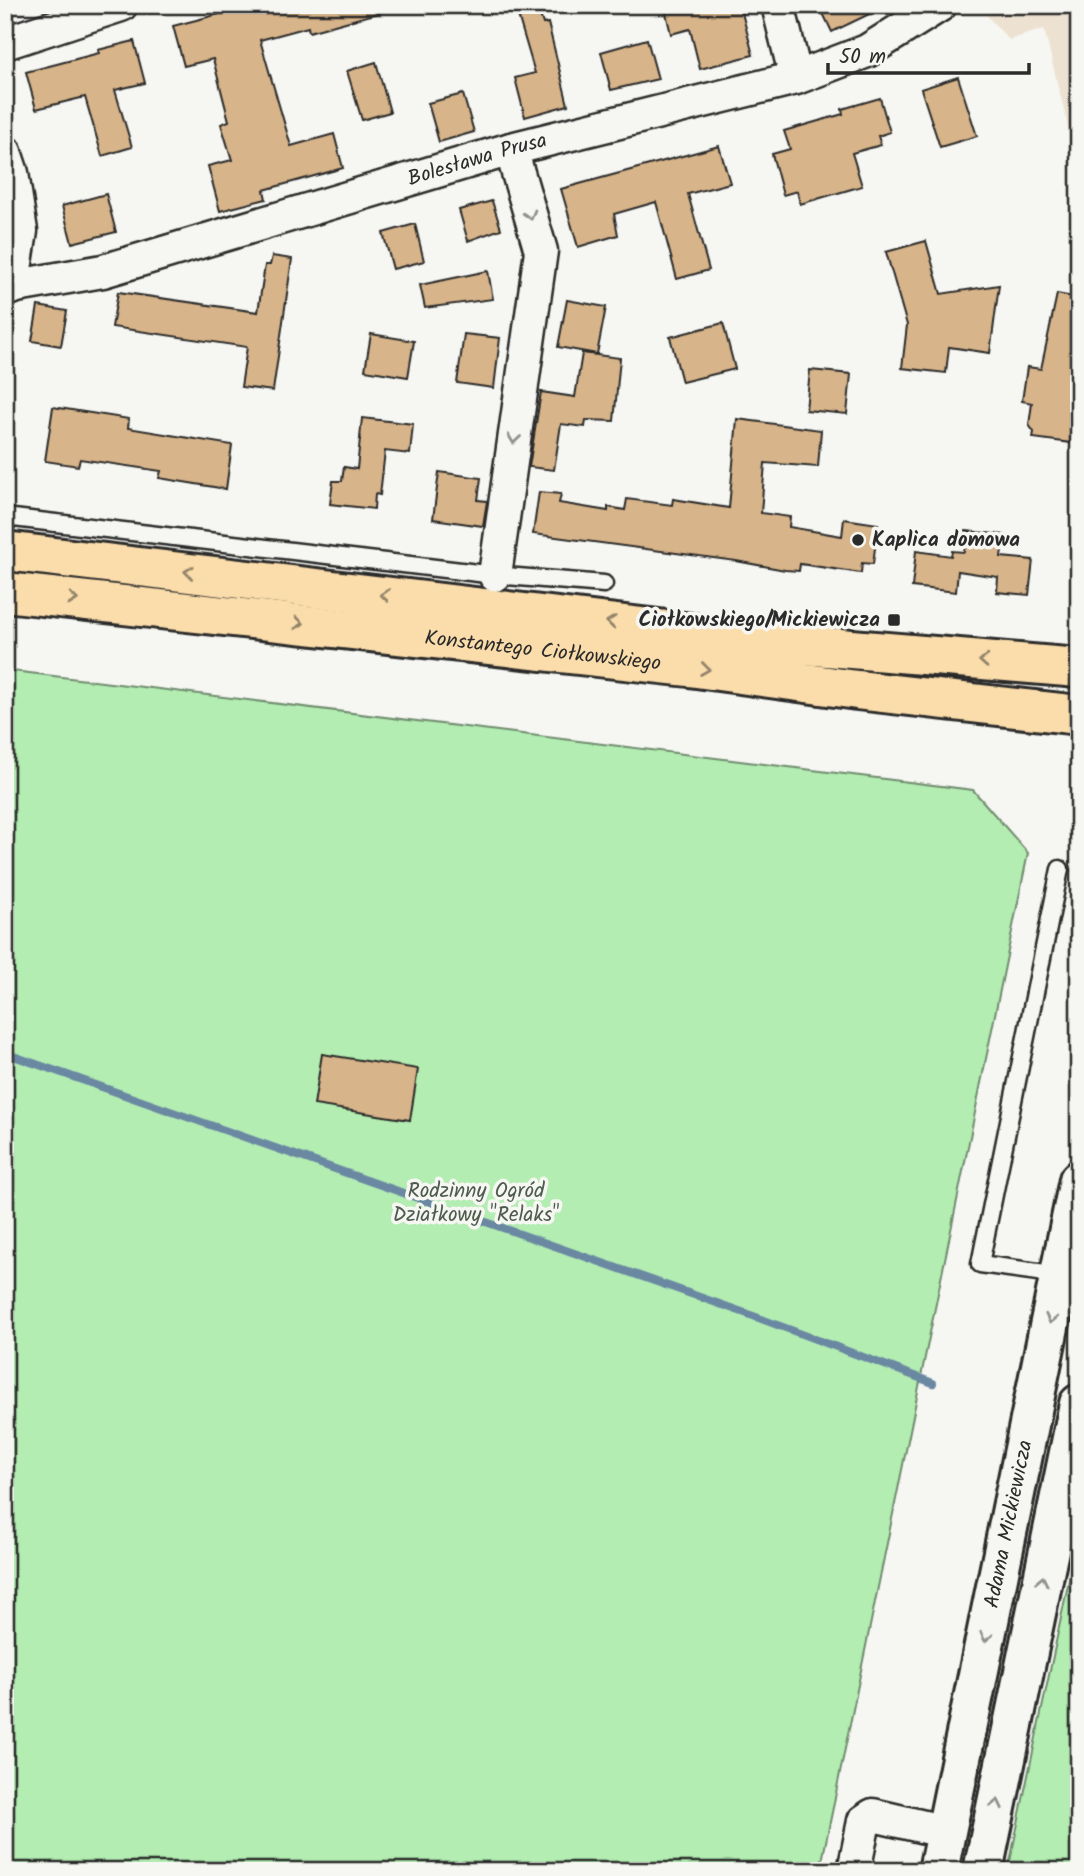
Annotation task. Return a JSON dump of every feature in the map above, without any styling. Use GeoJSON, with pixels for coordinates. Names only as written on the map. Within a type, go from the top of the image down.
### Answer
{"type":"FeatureCollection","features":[{"type":"Feature","properties":{"kind":"main road","name":"Konstantego Ciołkowskiego"},"geometry":{"type":"LineString","coordinates":[[5,551],[768,642],[1065,667]]}},
{"type":"Feature","properties":{"kind":"main road","name":"Konstantego Ciołkowskiego"},"geometry":{"type":"LineString","coordinates":[[5,592],[689,667],[857,690],[1061,713]]}},
{"type":"Feature","properties":{"kind":"main road"},"geometry":{"type":"LineString","coordinates":[[1061,713],[1057,706],[1065,693],[1065,667]]}},
{"type":"Feature","properties":{"kind":"street"},"geometry":{"type":"LineString","coordinates":[[5,43],[121,5]]}},
{"type":"Feature","properties":{"kind":"street"},"geometry":{"type":"LineString","coordinates":[[778,5],[796,78]]}},
{"type":"Feature","properties":{"kind":"street","name":"Bolesława Prusa"},"geometry":{"type":"LineString","coordinates":[[8,288],[103,271],[511,149],[796,78],[867,51],[940,5]]}},
{"type":"Feature","properties":{"kind":"street"},"geometry":{"type":"LineString","coordinates":[[495,575],[541,251],[511,149]]}},
{"type":"Feature","properties":{"kind":"street"},"geometry":{"type":"LineString","coordinates":[[5,152],[12,173],[21,231],[8,288]]}},
{"type":"Feature","properties":{"kind":"street","name":"Adama Mickiewicza"},"geometry":{"type":"LineString","coordinates":[[938,1871],[1079,1180]]}},
{"type":"Feature","properties":{"kind":"street"},"geometry":{"type":"LineString","coordinates":[[983,1871],[1079,1404]]}},
{"type":"Feature","properties":{"kind":"street"},"geometry":{"type":"LineString","coordinates":[[854,1871],[864,1821],[873,1815],[946,1832]]}},
{"type":"Feature","properties":{"kind":"lane"},"geometry":{"type":"LineString","coordinates":[[5,517],[495,575],[604,584]]}},
{"type":"Feature","properties":{"kind":"lane"},"geometry":{"type":"LineString","coordinates":[[1059,1275],[980,1264],[1060,869]]}},
{"type":"Feature","properties":{"kind":"shaded area"},"geometry":{"type":"Polygon","coordinates":[[[980,5],[1079,5],[1079,171],[1044,29],[1009,40],[980,5]]]}},
{"type":"Feature","properties":{"kind":"green space","name":"Rodzinny Ogród Działkowy \"Relaks\""},"geometry":{"type":"Polygon","coordinates":[[[5,670],[973,790],[1028,853],[820,1871],[5,1871],[5,670]]]}},
{"type":"Feature","properties":{"kind":"green space"},"geometry":{"type":"Polygon","coordinates":[[[1079,1532],[1079,1871],[1008,1871],[1079,1532]]]}},
{"type":"Feature","properties":{"kind":"building"},"geometry":{"type":"Polygon","coordinates":[[[254,5],[381,5],[382,12],[309,32],[308,27],[260,40],[291,146],[334,134],[343,168],[264,190],[266,199],[220,211],[208,166],[232,160],[221,124],[229,121],[213,59],[184,66],[173,26],[254,5]]]}},
{"type":"Feature","properties":{"kind":"building"},"geometry":{"type":"Polygon","coordinates":[[[515,5],[537,5],[543,24],[548,23],[568,105],[525,117],[515,78],[535,73],[515,5]]]}},
{"type":"Feature","properties":{"kind":"building"},"geometry":{"type":"Polygon","coordinates":[[[664,5],[740,5],[753,55],[700,69],[690,29],[671,34],[664,5]]]}},
{"type":"Feature","properties":{"kind":"building"},"geometry":{"type":"Polygon","coordinates":[[[819,5],[888,5],[832,32],[819,5]]]}},
{"type":"Feature","properties":{"kind":"building"},"geometry":{"type":"Polygon","coordinates":[[[647,39],[658,79],[611,90],[601,52],[647,39]]]}},
{"type":"Feature","properties":{"kind":"building"},"geometry":{"type":"Polygon","coordinates":[[[134,41],[145,83],[115,90],[132,147],[102,156],[85,97],[36,109],[26,72],[134,41]]]}},
{"type":"Feature","properties":{"kind":"building"},"geometry":{"type":"Polygon","coordinates":[[[376,62],[390,112],[362,120],[347,71],[376,62]]]}},
{"type":"Feature","properties":{"kind":"building"},"geometry":{"type":"Polygon","coordinates":[[[958,77],[977,136],[940,147],[921,89],[958,77]]]}},
{"type":"Feature","properties":{"kind":"building"},"geometry":{"type":"Polygon","coordinates":[[[463,94],[474,132],[439,142],[428,103],[463,94]]]}},
{"type":"Feature","properties":{"kind":"building"},"geometry":{"type":"Polygon","coordinates":[[[880,98],[890,132],[878,136],[881,145],[852,153],[862,186],[800,204],[797,191],[783,195],[772,154],[790,149],[784,131],[843,114],[842,109],[880,98]]]}},
{"type":"Feature","properties":{"kind":"building"},"geometry":{"type":"Polygon","coordinates":[[[719,146],[730,183],[688,194],[709,270],[677,279],[656,202],[614,214],[618,235],[578,247],[561,189],[719,146]]]}},
{"type":"Feature","properties":{"kind":"building"},"geometry":{"type":"Polygon","coordinates":[[[106,194],[116,232],[72,243],[62,206],[106,194]]]}},
{"type":"Feature","properties":{"kind":"building"},"geometry":{"type":"Polygon","coordinates":[[[492,201],[501,229],[468,241],[459,210],[492,201]]]}},
{"type":"Feature","properties":{"kind":"building"},"geometry":{"type":"Polygon","coordinates":[[[415,224],[424,261],[393,269],[383,233],[415,224]]]}},
{"type":"Feature","properties":{"kind":"building"},"geometry":{"type":"Polygon","coordinates":[[[926,241],[941,294],[999,285],[990,353],[949,347],[946,373],[902,368],[907,325],[886,252],[926,241]]]}},
{"type":"Feature","properties":{"kind":"building"},"geometry":{"type":"Polygon","coordinates":[[[272,256],[292,259],[273,391],[241,387],[247,347],[112,327],[118,292],[258,312],[265,265],[270,265],[272,256]]]}},
{"type":"Feature","properties":{"kind":"building"},"geometry":{"type":"Polygon","coordinates":[[[488,271],[493,299],[425,308],[420,285],[488,271]]]}},
{"type":"Feature","properties":{"kind":"building"},"geometry":{"type":"Polygon","coordinates":[[[1057,294],[1079,298],[1079,444],[1033,438],[1034,432],[1029,425],[1032,403],[1022,401],[1027,367],[1041,369],[1057,294]]]}},
{"type":"Feature","properties":{"kind":"building"},"geometry":{"type":"Polygon","coordinates":[[[567,300],[606,307],[597,354],[558,347],[567,300]]]}},
{"type":"Feature","properties":{"kind":"building"},"geometry":{"type":"Polygon","coordinates":[[[38,306],[67,311],[61,346],[32,341],[38,306]]]}},
{"type":"Feature","properties":{"kind":"building"},"geometry":{"type":"Polygon","coordinates":[[[723,323],[735,369],[682,382],[670,337],[723,323]]]}},
{"type":"Feature","properties":{"kind":"building"},"geometry":{"type":"Polygon","coordinates":[[[371,334],[414,341],[408,377],[365,370],[371,334]]]}},
{"type":"Feature","properties":{"kind":"building"},"geometry":{"type":"Polygon","coordinates":[[[464,334],[500,338],[494,388],[457,383],[464,334]]]}},
{"type":"Feature","properties":{"kind":"building"},"geometry":{"type":"Polygon","coordinates":[[[582,353],[620,358],[614,421],[586,420],[585,427],[561,424],[554,470],[529,467],[541,392],[575,397],[582,353]]]}},
{"type":"Feature","properties":{"kind":"building"},"geometry":{"type":"Polygon","coordinates":[[[810,370],[851,374],[847,414],[806,410],[810,370]]]}},
{"type":"Feature","properties":{"kind":"building"},"geometry":{"type":"Polygon","coordinates":[[[53,407],[129,419],[128,428],[232,445],[226,489],[159,478],[161,471],[80,459],[78,466],[45,461],[53,407]]]}},
{"type":"Feature","properties":{"kind":"building"},"geometry":{"type":"Polygon","coordinates":[[[362,418],[413,424],[410,454],[385,451],[380,495],[375,494],[374,509],[330,504],[333,481],[342,481],[344,467],[357,469],[362,418]]]}},
{"type":"Feature","properties":{"kind":"building"},"geometry":{"type":"Polygon","coordinates":[[[737,419],[821,430],[818,467],[765,463],[761,513],[790,517],[789,527],[842,536],[844,519],[878,524],[873,564],[862,563],[861,573],[800,564],[799,571],[785,570],[533,534],[539,492],[561,494],[559,503],[608,511],[608,507],[625,510],[627,499],[672,505],[673,499],[729,508],[737,419]]]}},
{"type":"Feature","properties":{"kind":"building"},"geometry":{"type":"Polygon","coordinates":[[[439,472],[481,478],[478,500],[487,501],[483,526],[433,519],[439,472]]]}},
{"type":"Feature","properties":{"kind":"building"},"geometry":{"type":"Polygon","coordinates":[[[966,531],[1004,535],[1001,557],[1033,560],[1029,595],[997,592],[998,577],[958,571],[956,592],[912,587],[916,551],[951,556],[952,551],[964,552],[966,531]]]}},
{"type":"Feature","properties":{"kind":"building"},"geometry":{"type":"Polygon","coordinates":[[[322,1054],[418,1069],[410,1120],[314,1105],[322,1054]]]}},
{"type":"Feature","properties":{"kind":"waterway"},"geometry":{"type":"LineString","coordinates":[[5,1053],[748,1314],[933,1383]]}},
{"type":"Feature","properties":{"kind":"place","name":"Kaplica domowa"},"geometry":{"type":"Point","coordinates":[858,540]}},
{"type":"Feature","properties":{"kind":"place","name":"Ciołkowskiego/Mickiewicza"},"geometry":{"type":"Point","coordinates":[894,620]}}]}
